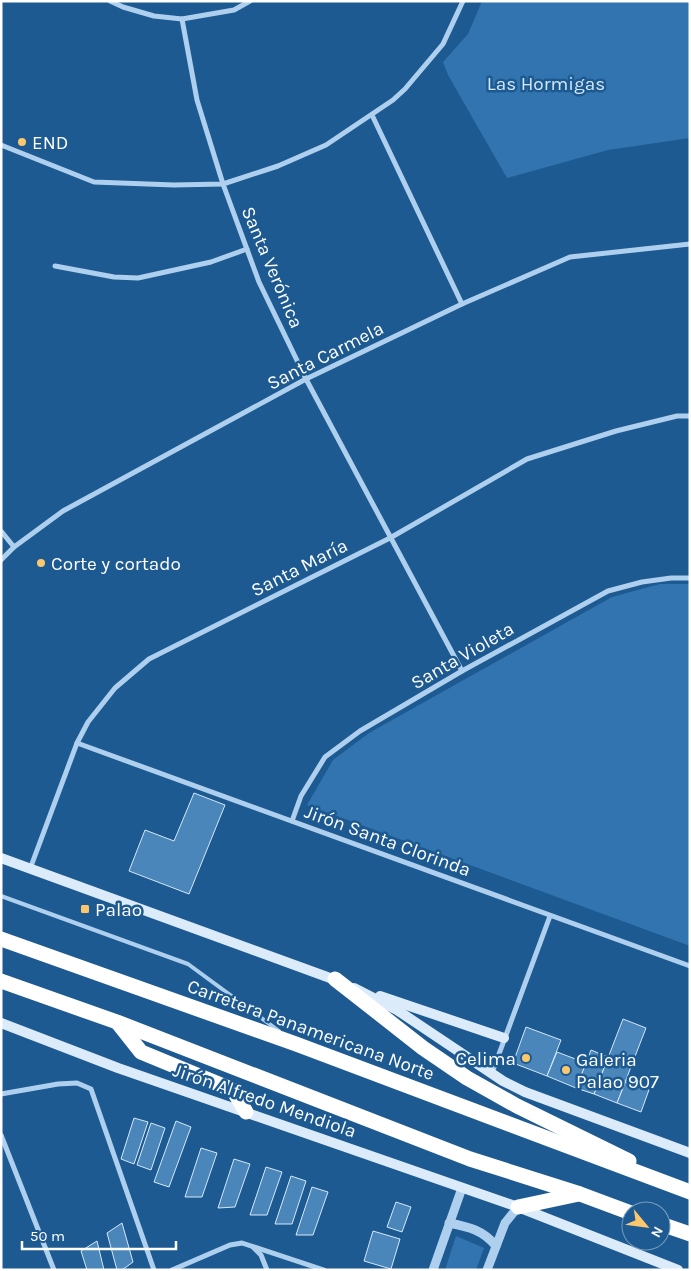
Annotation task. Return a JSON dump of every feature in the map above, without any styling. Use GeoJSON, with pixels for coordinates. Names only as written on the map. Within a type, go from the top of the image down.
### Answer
{"type":"FeatureCollection","features":[{"type":"Feature","properties":{"kind":"highway","name":"Carretera Panamericana Norte"},"geometry":{"type":"LineString","coordinates":[[1,939],[296,1044],[690,1192]]}},
{"type":"Feature","properties":{"kind":"highway"},"geometry":{"type":"LineString","coordinates":[[341,982],[423,1048],[467,1078],[517,1106],[624,1157],[660,1180]]}},
{"type":"Feature","properties":{"kind":"highway"},"geometry":{"type":"LineString","coordinates":[[4,983],[117,1022],[470,1159],[580,1194],[621,1209]]}},
{"type":"Feature","properties":{"kind":"highway"},"geometry":{"type":"LineString","coordinates":[[117,1022],[141,1052],[233,1090],[246,1112]]}},
{"type":"Feature","properties":{"kind":"highway"},"geometry":{"type":"LineString","coordinates":[[518,1207],[580,1194]]}},
{"type":"Feature","properties":{"kind":"highway"},"geometry":{"type":"LineString","coordinates":[[671,1227],[690,1234]]}},
{"type":"Feature","properties":{"kind":"main road"},"geometry":{"type":"LineString","coordinates":[[1,858],[341,982],[504,1038]]}},
{"type":"Feature","properties":{"kind":"main road"},"geometry":{"type":"LineString","coordinates":[[341,982],[397,1010],[492,1073],[525,1092],[690,1153]]}},
{"type":"Feature","properties":{"kind":"main road","name":"Jirón Alfredo Mendiola"},"geometry":{"type":"LineString","coordinates":[[1,1023],[118,1068],[518,1207],[678,1270]]}},
{"type":"Feature","properties":{"kind":"street"},"geometry":{"type":"LineString","coordinates":[[110,1],[154,16],[182,18],[234,10],[250,1]]}},
{"type":"Feature","properties":{"kind":"street"},"geometry":{"type":"LineString","coordinates":[[1,145],[94,182],[174,185],[223,184],[278,166],[326,145],[393,100],[405,89],[443,44],[463,1]]}},
{"type":"Feature","properties":{"kind":"street","name":"Santa Verónica"},"geometry":{"type":"LineString","coordinates":[[182,18],[196,100],[223,184],[259,282],[306,379],[462,671]]}},
{"type":"Feature","properties":{"kind":"street"},"geometry":{"type":"LineString","coordinates":[[372,115],[462,304]]}},
{"type":"Feature","properties":{"kind":"street","name":"Santa Carmela"},"geometry":{"type":"LineString","coordinates":[[1,560],[14,547],[63,511],[306,379],[462,304],[570,257],[690,244]]}},
{"type":"Feature","properties":{"kind":"street"},"geometry":{"type":"LineString","coordinates":[[55,266],[114,277],[138,278],[211,262],[247,249]]}},
{"type":"Feature","properties":{"kind":"street","name":"Santa María"},"geometry":{"type":"LineString","coordinates":[[30,869],[77,743],[88,722],[115,688],[149,659],[390,538],[527,459],[616,431],[678,416],[690,416]]}},
{"type":"Feature","properties":{"kind":"street"},"geometry":{"type":"LineString","coordinates":[[1,531],[14,547]]}},
{"type":"Feature","properties":{"kind":"street","name":"Santa Violeta"},"geometry":{"type":"LineString","coordinates":[[292,821],[302,796],[325,757],[360,731],[462,671],[608,591],[642,582],[671,578],[690,578]]}},
{"type":"Feature","properties":{"kind":"street","name":"Jirón Santa Clorinda"},"geometry":{"type":"LineString","coordinates":[[77,743],[690,966]]}},
{"type":"Feature","properties":{"kind":"street"},"geometry":{"type":"LineString","coordinates":[[492,1073],[550,916]]}},
{"type":"Feature","properties":{"kind":"street"},"geometry":{"type":"LineString","coordinates":[[1,1094],[58,1084],[77,1083],[91,1089],[154,1270]]}},
{"type":"Feature","properties":{"kind":"street"},"geometry":{"type":"LineString","coordinates":[[1,1135],[54,1270]]}},
{"type":"Feature","properties":{"kind":"street"},"geometry":{"type":"LineString","coordinates":[[433,1270],[462,1188]]}},
{"type":"Feature","properties":{"kind":"street"},"geometry":{"type":"LineString","coordinates":[[487,1270],[505,1223],[518,1207]]}},
{"type":"Feature","properties":{"kind":"street"},"geometry":{"type":"LineString","coordinates":[[449,1223],[468,1227],[481,1233],[488,1237],[496,1246]]}},
{"type":"Feature","properties":{"kind":"street"},"geometry":{"type":"LineString","coordinates":[[172,1270],[230,1245],[242,1243],[324,1270]]}},
{"type":"Feature","properties":{"kind":"street"},"geometry":{"type":"LineString","coordinates":[[251,1245],[261,1255],[267,1270]]}},
{"type":"Feature","properties":{"kind":"lane"},"geometry":{"type":"LineString","coordinates":[[1,896],[188,964],[296,1044]]}},
{"type":"Feature","properties":{"kind":"green space","name":"Las Hormigas"},"geometry":{"type":"Polygon","coordinates":[[[482,1],[690,1],[690,138],[608,150],[507,178],[448,75],[443,62],[468,34],[482,1]]]}},
{"type":"Feature","properties":{"kind":"green space"},"geometry":{"type":"Polygon","coordinates":[[[660,584],[690,584],[690,946],[307,805],[333,760],[369,733],[612,597],[660,584]]]}},
{"type":"Feature","properties":{"kind":"green space"},"geometry":{"type":"Polygon","coordinates":[[[456,1236],[484,1248],[476,1270],[445,1270],[456,1236]]]}},
{"type":"Feature","properties":{"kind":"building"},"geometry":{"type":"Polygon","coordinates":[[[194,793],[225,805],[189,894],[129,871],[145,830],[174,841],[194,793]]]}},
{"type":"Feature","properties":{"kind":"building"},"geometry":{"type":"Polygon","coordinates":[[[623,1019],[646,1028],[617,1103],[594,1094],[623,1019]]]}},
{"type":"Feature","properties":{"kind":"building"},"geometry":{"type":"Polygon","coordinates":[[[526,1027],[561,1040],[547,1076],[513,1063],[526,1027]]]}},
{"type":"Feature","properties":{"kind":"building"},"geometry":{"type":"Polygon","coordinates":[[[591,1050],[608,1057],[594,1094],[576,1088],[591,1050]]]}},
{"type":"Feature","properties":{"kind":"building","name":"Galeria Palao 907"},"geometry":{"type":"Polygon","coordinates":[[[557,1052],[586,1063],[576,1088],[547,1076],[557,1052]]]}},
{"type":"Feature","properties":{"kind":"building"},"geometry":{"type":"Polygon","coordinates":[[[627,1078],[650,1087],[641,1112],[617,1103],[627,1078]]]}},
{"type":"Feature","properties":{"kind":"building"},"geometry":{"type":"Polygon","coordinates":[[[134,1118],[148,1122],[134,1164],[121,1159],[134,1118]]]}},
{"type":"Feature","properties":{"kind":"building"},"geometry":{"type":"Polygon","coordinates":[[[176,1121],[191,1127],[169,1187],[154,1182],[176,1121]]]}},
{"type":"Feature","properties":{"kind":"building"},"geometry":{"type":"Polygon","coordinates":[[[151,1123],[165,1128],[151,1170],[137,1165],[151,1123]]]}},
{"type":"Feature","properties":{"kind":"building"},"geometry":{"type":"Polygon","coordinates":[[[201,1148],[217,1153],[202,1197],[185,1197],[201,1148]]]}},
{"type":"Feature","properties":{"kind":"building"},"geometry":{"type":"Polygon","coordinates":[[[234,1159],[250,1164],[235,1207],[218,1208],[234,1159]]]}},
{"type":"Feature","properties":{"kind":"building"},"geometry":{"type":"Polygon","coordinates":[[[266,1167],[282,1172],[267,1215],[250,1215],[266,1167]]]}},
{"type":"Feature","properties":{"kind":"building"},"geometry":{"type":"Polygon","coordinates":[[[291,1176],[306,1181],[292,1224],[275,1224],[291,1176]]]}},
{"type":"Feature","properties":{"kind":"building"},"geometry":{"type":"Polygon","coordinates":[[[312,1187],[328,1192],[313,1235],[296,1235],[312,1187]]]}},
{"type":"Feature","properties":{"kind":"building"},"geometry":{"type":"Polygon","coordinates":[[[396,1202],[411,1207],[402,1232],[387,1227],[396,1202]]]}},
{"type":"Feature","properties":{"kind":"building"},"geometry":{"type":"Polygon","coordinates":[[[122,1223],[133,1262],[122,1270],[117,1270],[107,1233],[122,1223]]]}},
{"type":"Feature","properties":{"kind":"building"},"geometry":{"type":"Polygon","coordinates":[[[373,1231],[400,1239],[391,1269],[364,1261],[373,1231]]]}},
{"type":"Feature","properties":{"kind":"building"},"geometry":{"type":"Polygon","coordinates":[[[97,1241],[104,1270],[87,1270],[81,1251],[97,1241]]]}},
{"type":"Feature","properties":{"kind":"place","name":"END"},"geometry":{"type":"Point","coordinates":[22,142]}},
{"type":"Feature","properties":{"kind":"place","name":"Corte y cortado"},"geometry":{"type":"Point","coordinates":[41,563]}},
{"type":"Feature","properties":{"kind":"place","name":"Palao"},"geometry":{"type":"Point","coordinates":[85,909]}},
{"type":"Feature","properties":{"kind":"place","name":"Celima"},"geometry":{"type":"Point","coordinates":[526,1058]}},
{"type":"Feature","properties":{"kind":"place","name":"Galeria Palao 907"},"geometry":{"type":"Point","coordinates":[566,1070]}}]}
